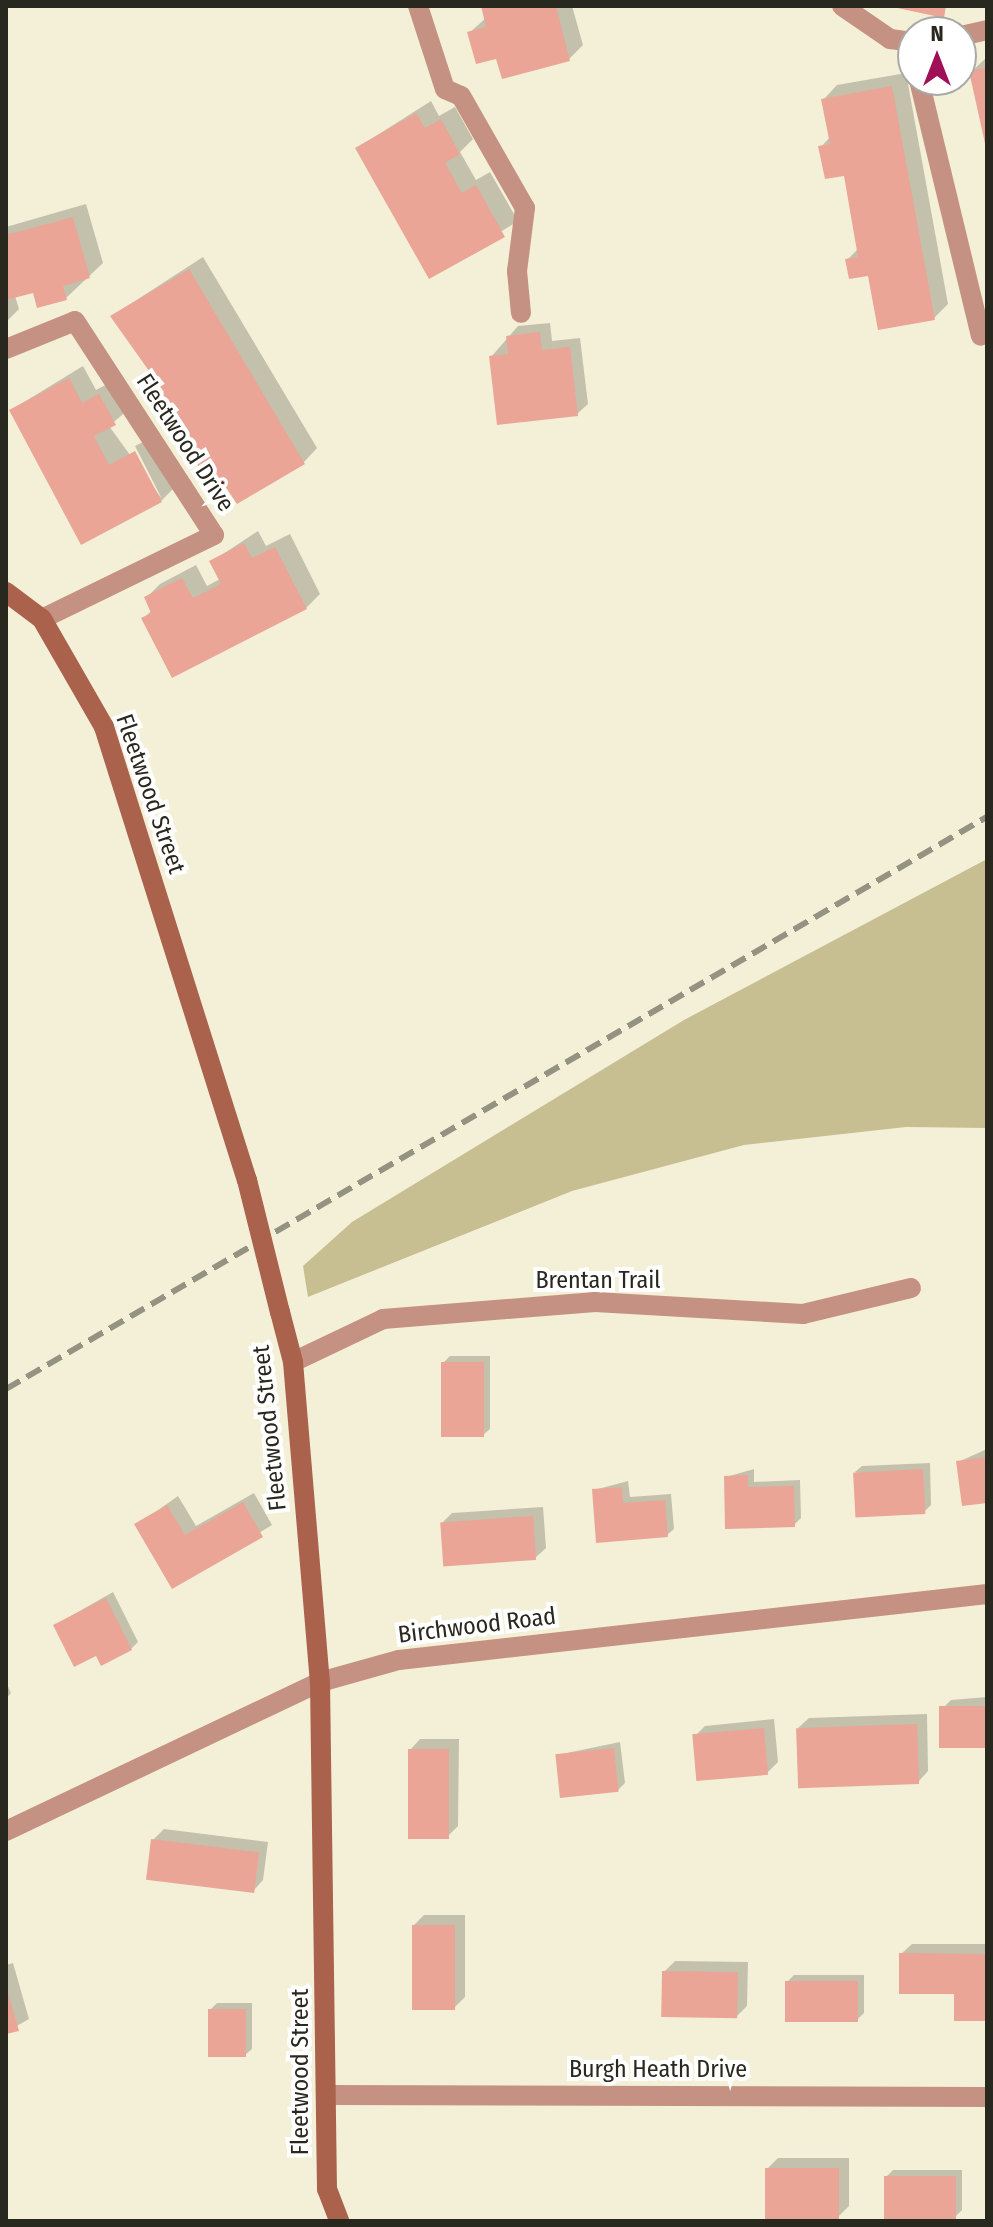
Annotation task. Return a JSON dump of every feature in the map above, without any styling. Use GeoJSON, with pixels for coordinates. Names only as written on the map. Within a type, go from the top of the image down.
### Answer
{"type":"FeatureCollection","features":[{"type":"Feature","properties":{"kind":"street"},"geometry":{"type":"LineString","coordinates":[[418,6],[445,89],[461,96],[525,208],[517,271],[521,313]]}},
{"type":"Feature","properties":{"kind":"street"},"geometry":{"type":"LineString","coordinates":[[842,6],[890,39],[897,40]]}},
{"type":"Feature","properties":{"kind":"street"},"geometry":{"type":"LineString","coordinates":[[923,96],[981,336]]}},
{"type":"Feature","properties":{"kind":"street","name":"Fleetwood Drive"},"geometry":{"type":"LineString","coordinates":[[6,349],[75,321],[214,535],[42,619]]}},
{"type":"Feature","properties":{"kind":"street","name":"Fleetwood Street"},"geometry":{"type":"LineString","coordinates":[[6,592],[42,619],[104,727],[247,1180],[293,1362],[320,1682],[327,2189],[339,2221]]}},
{"type":"Feature","properties":{"kind":"street","name":"Brentan Trail"},"geometry":{"type":"LineString","coordinates":[[293,1362],[383,1319],[595,1302],[803,1314],[911,1288]]}},
{"type":"Feature","properties":{"kind":"street","name":"Birchwood Road"},"geometry":{"type":"LineString","coordinates":[[6,1831],[320,1682],[399,1660],[987,1594]]}},
{"type":"Feature","properties":{"kind":"street","name":"Burgh Heath Drive"},"geometry":{"type":"LineString","coordinates":[[328,2095],[987,2097]]}},
{"type":"Feature","properties":{"kind":"shaded area"},"geometry":{"type":"Polygon","coordinates":[[[987,859],[987,1128],[906,1127],[744,1145],[572,1191],[308,1297],[303,1266],[352,1222],[684,1020],[987,859]]]}},
{"type":"Feature","properties":{"kind":"building"},"geometry":{"type":"Polygon","coordinates":[[[481,6],[556,6],[570,61],[502,79],[496,59],[476,64],[467,32],[486,27],[481,6]]]}},
{"type":"Feature","properties":{"kind":"building"},"geometry":{"type":"Polygon","coordinates":[[[888,6],[946,6],[944,16],[888,6]]]}},
{"type":"Feature","properties":{"kind":"building"},"geometry":{"type":"Polygon","coordinates":[[[987,67],[987,148],[975,96],[977,96],[977,69],[987,67]]]}},
{"type":"Feature","properties":{"kind":"building"},"geometry":{"type":"Polygon","coordinates":[[[892,86],[935,320],[878,330],[868,276],[849,279],[845,259],[858,257],[844,176],[825,179],[818,146],[830,144],[821,99],[892,86]]]}},
{"type":"Feature","properties":{"kind":"building"},"geometry":{"type":"Polygon","coordinates":[[[416,113],[425,128],[441,119],[460,154],[445,163],[462,193],[476,185],[505,237],[429,279],[355,148],[416,113]]]}},
{"type":"Feature","properties":{"kind":"building"},"geometry":{"type":"Polygon","coordinates":[[[73,217],[90,278],[63,286],[67,300],[37,308],[33,293],[6,300],[6,235],[73,217]]]}},
{"type":"Feature","properties":{"kind":"building"},"geometry":{"type":"Polygon","coordinates":[[[189,269],[305,464],[237,504],[225,486],[214,493],[157,396],[164,392],[110,316],[189,269]]]}},
{"type":"Feature","properties":{"kind":"building"},"geometry":{"type":"Polygon","coordinates":[[[540,332],[542,350],[570,347],[578,416],[497,425],[489,356],[508,354],[506,336],[540,332]]]}},
{"type":"Feature","properties":{"kind":"building"},"geometry":{"type":"Polygon","coordinates":[[[69,378],[82,403],[99,394],[116,425],[94,436],[109,465],[135,451],[162,502],[81,545],[9,410],[69,378]]]}},
{"type":"Feature","properties":{"kind":"building"},"geometry":{"type":"Polygon","coordinates":[[[244,543],[252,558],[275,547],[307,609],[172,678],[141,618],[151,613],[144,597],[182,578],[193,598],[221,584],[209,561],[244,543]]]}},
{"type":"Feature","properties":{"kind":"building"},"geometry":{"type":"Polygon","coordinates":[[[441,1362],[484,1362],[484,1437],[441,1437],[441,1362]]]}},
{"type":"Feature","properties":{"kind":"building"},"geometry":{"type":"Polygon","coordinates":[[[987,1457],[987,1503],[962,1506],[956,1461],[987,1457]]]}},
{"type":"Feature","properties":{"kind":"building"},"geometry":{"type":"Polygon","coordinates":[[[923,1469],[925,1514],[855,1518],[853,1473],[923,1469]]]}},
{"type":"Feature","properties":{"kind":"building"},"geometry":{"type":"Polygon","coordinates":[[[748,1475],[748,1487],[794,1486],[795,1527],[725,1529],[724,1476],[748,1475]]]}},
{"type":"Feature","properties":{"kind":"building"},"geometry":{"type":"Polygon","coordinates":[[[622,1487],[623,1503],[665,1500],[668,1537],[596,1543],[592,1489],[622,1487]]]}},
{"type":"Feature","properties":{"kind":"building"},"geometry":{"type":"Polygon","coordinates":[[[243,1502],[263,1537],[172,1589],[134,1524],[167,1505],[185,1535],[243,1502]]]}},
{"type":"Feature","properties":{"kind":"building"},"geometry":{"type":"Polygon","coordinates":[[[533,1516],[536,1560],[443,1566],[440,1522],[533,1516]]]}},
{"type":"Feature","properties":{"kind":"building"},"geometry":{"type":"Polygon","coordinates":[[[106,1598],[132,1650],[101,1666],[96,1656],[74,1667],[53,1625],[106,1598]]]}},
{"type":"Feature","properties":{"kind":"building"},"geometry":{"type":"Polygon","coordinates":[[[939,1706],[987,1706],[987,1748],[939,1748],[939,1706]]]}},
{"type":"Feature","properties":{"kind":"building"},"geometry":{"type":"Polygon","coordinates":[[[917,1724],[919,1784],[798,1788],[796,1728],[917,1724]]]}},
{"type":"Feature","properties":{"kind":"building"},"geometry":{"type":"Polygon","coordinates":[[[764,1728],[768,1775],[696,1781],[692,1734],[764,1728]]]}},
{"type":"Feature","properties":{"kind":"building"},"geometry":{"type":"Polygon","coordinates":[[[614,1748],[619,1792],[560,1798],[555,1754],[614,1748]]]}},
{"type":"Feature","properties":{"kind":"building"},"geometry":{"type":"Polygon","coordinates":[[[408,1749],[449,1749],[449,1839],[408,1839],[408,1749]]]}},
{"type":"Feature","properties":{"kind":"building"},"geometry":{"type":"Polygon","coordinates":[[[151,1839],[259,1852],[254,1893],[146,1880],[151,1839]]]}},
{"type":"Feature","properties":{"kind":"building"},"geometry":{"type":"Polygon","coordinates":[[[412,1925],[455,1925],[455,2010],[412,2010],[412,1925]]]}},
{"type":"Feature","properties":{"kind":"building"},"geometry":{"type":"Polygon","coordinates":[[[899,1953],[987,1954],[987,2021],[954,2021],[954,1994],[899,1994],[899,1953]]]}},
{"type":"Feature","properties":{"kind":"building"},"geometry":{"type":"Polygon","coordinates":[[[662,1971],[738,1972],[737,2018],[661,2017],[662,1971]]]}},
{"type":"Feature","properties":{"kind":"building"},"geometry":{"type":"Polygon","coordinates":[[[785,1981],[858,1981],[858,2022],[785,2022],[785,1981]]]}},
{"type":"Feature","properties":{"kind":"building"},"geometry":{"type":"Polygon","coordinates":[[[6,1986],[19,2031],[6,2034],[6,1986]]]}},
{"type":"Feature","properties":{"kind":"building"},"geometry":{"type":"Polygon","coordinates":[[[208,2009],[246,2009],[246,2057],[208,2057],[208,2009]]]}},
{"type":"Feature","properties":{"kind":"building"},"geometry":{"type":"Polygon","coordinates":[[[765,2168],[839,2168],[839,2219],[765,2219],[765,2168]]]}},
{"type":"Feature","properties":{"kind":"building"},"geometry":{"type":"Polygon","coordinates":[[[884,2176],[956,2176],[956,2219],[884,2219],[884,2176]]]}},
{"type":"Feature","properties":{"kind":"railway"},"geometry":{"type":"LineString","coordinates":[[6,1389],[987,817]]}}]}
